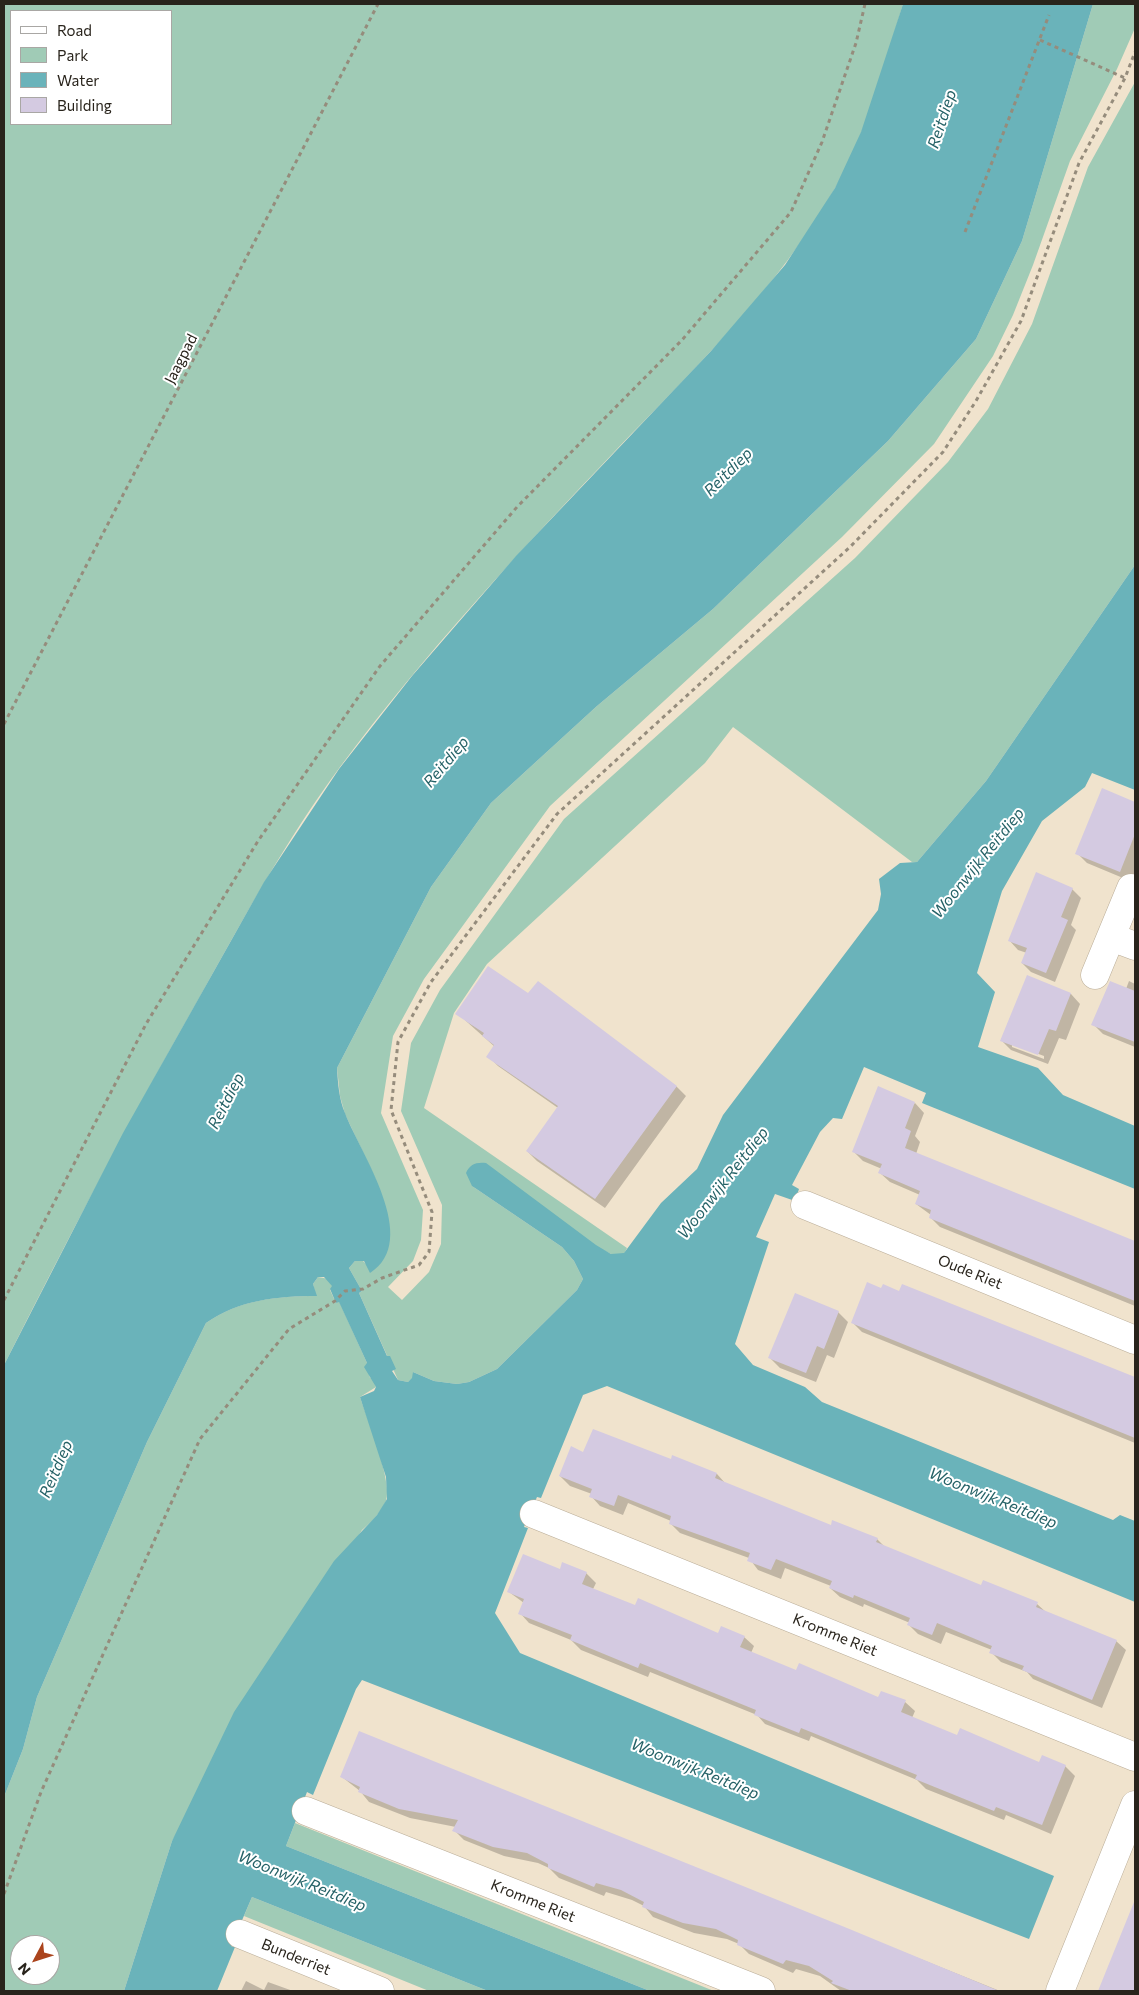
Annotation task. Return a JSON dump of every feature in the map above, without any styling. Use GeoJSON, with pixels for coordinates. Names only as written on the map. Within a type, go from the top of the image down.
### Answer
{"type":"FeatureCollection","features":[{"type":"Feature","properties":{"kind":"street"},"geometry":{"type":"LineString","coordinates":[[1095,975],[1123,942],[1131,888]]}},
{"type":"Feature","properties":{"kind":"street","name":"Oude Riet"},"geometry":{"type":"LineString","coordinates":[[805,1205],[1135,1340]]}},
{"type":"Feature","properties":{"kind":"street","name":"Kromme Riet"},"geometry":{"type":"LineString","coordinates":[[534,1514],[1135,1757]]}},
{"type":"Feature","properties":{"kind":"street"},"geometry":{"type":"LineString","coordinates":[[1060,1991],[1135,1805]]}},
{"type":"Feature","properties":{"kind":"street","name":"Kromme Riet"},"geometry":{"type":"LineString","coordinates":[[306,1811],[761,1991]]}},
{"type":"Feature","properties":{"kind":"street","name":"Bunderriet"},"geometry":{"type":"LineString","coordinates":[[240,1934],[380,1991]]}},
{"type":"Feature","properties":{"kind":"path","name":"Jaagpad"},"geometry":{"type":"LineString","coordinates":[[4,724],[378,4]]}},
{"type":"Feature","properties":{"kind":"path"},"geometry":{"type":"LineString","coordinates":[[4,1300],[146,1024],[258,842],[380,666],[517,507],[682,340],[791,212],[822,142],[856,43],[865,4]]}},
{"type":"Feature","properties":{"kind":"path"},"geometry":{"type":"LineString","coordinates":[[965,232],[1050,15]]}},
{"type":"Feature","properties":{"kind":"path"},"geometry":{"type":"LineString","coordinates":[[1040,40],[1126,78]]}},
{"type":"Feature","properties":{"kind":"path"},"geometry":{"type":"LineString","coordinates":[[4,1894],[41,1792],[200,1439],[289,1329],[334,1301],[345,1291],[363,1289],[382,1278],[419,1265],[429,1252],[432,1212],[391,1110],[398,1042],[431,982],[557,814],[850,547],[943,452],[976,400],[1021,321],[1079,163],[1126,78],[1135,52]]}},
{"type":"Feature","properties":{"kind":"green space"},"geometry":{"type":"Polygon","coordinates":[[[4,4],[903,4],[882,75],[856,146],[834,190],[812,226],[761,294],[734,326],[474,604],[405,684],[340,767],[301,823],[248,911],[148,1090],[4,1365],[4,4]]]}},
{"type":"Feature","properties":{"kind":"green space"},"geometry":{"type":"Polygon","coordinates":[[[1093,4],[1135,4],[1135,28],[1117,69],[1070,161],[1013,315],[993,356],[934,444],[842,537],[550,806],[424,979],[393,1036],[381,1113],[423,1210],[421,1240],[413,1261],[388,1287],[402,1300],[429,1272],[441,1244],[442,1205],[401,1111],[411,1043],[440,990],[564,819],[855,558],[948,462],[988,409],[1032,324],[1088,167],[1135,82],[1135,565],[986,781],[917,862],[912,862],[733,727],[705,763],[487,964],[454,1013],[424,1108],[627,1248],[624,1254],[611,1254],[472,1186],[562,1247],[574,1261],[583,1279],[577,1290],[497,1369],[469,1382],[457,1384],[434,1381],[413,1372],[413,1378],[408,1382],[398,1380],[359,1293],[362,1291],[349,1268],[355,1261],[363,1261],[366,1264],[376,1180],[345,1114],[340,1096],[337,1068],[431,887],[491,803],[597,706],[713,609],[888,441],[976,339],[1022,241],[1093,4]]]}},
{"type":"Feature","properties":{"kind":"green space"},"geometry":{"type":"Polygon","coordinates":[[[318,1277],[329,1279],[333,1286],[330,1290],[336,1303],[339,1301],[367,1363],[370,1378],[372,1377],[376,1387],[360,1397],[383,1465],[387,1492],[386,1501],[379,1513],[362,1530],[172,1841],[124,1991],[4,1991],[4,1797],[23,1749],[37,1697],[147,1442],[206,1323],[231,1309],[245,1304],[272,1298],[316,1296],[313,1284],[318,1277]]]}},
{"type":"Feature","properties":{"kind":"green space"},"geometry":{"type":"Polygon","coordinates":[[[295,1823],[714,1991],[650,1991],[286,1846],[295,1823]]]}},
{"type":"Feature","properties":{"kind":"green space"},"geometry":{"type":"Polygon","coordinates":[[[252,1897],[488,1991],[429,1991],[244,1916],[252,1897]]]}},
{"type":"Feature","properties":{"kind":"water"},"geometry":{"type":"Polygon","coordinates":[[[903,4],[1093,4],[1022,241],[976,339],[888,441],[713,609],[597,706],[491,803],[431,887],[337,1068],[343,1108],[383,1196],[389,1218],[390,1240],[384,1258],[370,1273],[364,1261],[355,1261],[349,1268],[362,1291],[359,1293],[387,1356],[390,1356],[396,1369],[392,1371],[398,1380],[408,1382],[412,1378],[413,1372],[434,1381],[457,1384],[469,1382],[497,1369],[577,1290],[583,1279],[574,1261],[562,1247],[472,1186],[466,1173],[469,1168],[476,1163],[486,1163],[596,1245],[611,1254],[624,1253],[661,1203],[697,1169],[723,1115],[878,910],[881,894],[879,879],[900,863],[917,862],[986,781],[1135,565],[1135,790],[1092,773],[1085,787],[1042,821],[1002,891],[977,973],[995,992],[978,1047],[1038,1068],[1063,1095],[1135,1126],[1135,1189],[922,1103],[926,1093],[864,1067],[842,1119],[833,1118],[820,1132],[792,1185],[799,1189],[795,1201],[775,1194],[756,1237],[769,1242],[735,1344],[753,1365],[805,1387],[822,1402],[1113,1520],[1120,1515],[1135,1521],[1135,1602],[607,1386],[583,1395],[541,1498],[537,1497],[524,1527],[528,1528],[495,1613],[520,1653],[1054,1876],[1029,1939],[362,1680],[356,1689],[313,1795],[307,1792],[286,1846],[650,1991],[488,1991],[252,1897],[231,1946],[235,1947],[217,1991],[124,1991],[172,1841],[234,1712],[334,1561],[377,1515],[387,1499],[386,1477],[360,1397],[374,1391],[376,1387],[364,1367],[367,1363],[339,1302],[336,1303],[330,1289],[332,1286],[324,1277],[318,1277],[313,1284],[317,1296],[273,1298],[245,1304],[206,1323],[147,1442],[37,1697],[23,1749],[4,1797],[4,1365],[123,1133],[264,882],[339,769],[412,676],[516,556],[711,351],[785,265],[835,188],[861,132],[903,4]]]}},
{"type":"Feature","properties":{"kind":"building"},"geometry":{"type":"Polygon","coordinates":[[[1102,788],[1135,802],[1135,834],[1120,872],[1075,854],[1102,788]]]}},
{"type":"Feature","properties":{"kind":"building"},"geometry":{"type":"Polygon","coordinates":[[[1036,872],[1073,888],[1061,917],[1068,920],[1046,973],[1021,963],[1027,948],[1008,941],[1036,872]]]}},
{"type":"Feature","properties":{"kind":"building"},"geometry":{"type":"Polygon","coordinates":[[[488,966],[528,993],[538,981],[677,1086],[595,1199],[526,1151],[558,1106],[486,1057],[494,1045],[482,1036],[484,1033],[455,1014],[488,966]]]}},
{"type":"Feature","properties":{"kind":"building"},"geometry":{"type":"Polygon","coordinates":[[[1027,975],[1071,993],[1056,1031],[1049,1029],[1038,1055],[1000,1041],[1027,975]]]}},
{"type":"Feature","properties":{"kind":"building"},"geometry":{"type":"Polygon","coordinates":[[[1110,981],[1135,991],[1135,1042],[1091,1025],[1110,981]]]}},
{"type":"Feature","properties":{"kind":"building"},"geometry":{"type":"Polygon","coordinates":[[[878,1086],[915,1102],[905,1128],[911,1131],[905,1148],[1135,1241],[1135,1301],[929,1218],[931,1210],[915,1204],[920,1191],[878,1173],[882,1164],[852,1152],[878,1086]]]}},
{"type":"Feature","properties":{"kind":"building"},"geometry":{"type":"Polygon","coordinates":[[[867,1282],[881,1288],[883,1284],[899,1291],[902,1284],[1135,1377],[1135,1438],[851,1323],[867,1282]]]}},
{"type":"Feature","properties":{"kind":"building"},"geometry":{"type":"Polygon","coordinates":[[[795,1293],[839,1311],[824,1349],[817,1346],[806,1373],[768,1358],[795,1293]]]}},
{"type":"Feature","properties":{"kind":"building"},"geometry":{"type":"Polygon","coordinates":[[[593,1429],[671,1459],[672,1455],[717,1473],[715,1478],[831,1525],[832,1520],[878,1538],[876,1542],[981,1585],[983,1580],[1038,1602],[1036,1607],[1117,1640],[1092,1700],[1022,1670],[1024,1666],[989,1653],[992,1646],[937,1623],[932,1635],[907,1625],[910,1618],[854,1595],[853,1598],[829,1588],[832,1581],[776,1559],[771,1570],[747,1561],[750,1553],[669,1524],[671,1516],[618,1495],[614,1506],[589,1497],[592,1489],[559,1476],[571,1446],[583,1452],[593,1429]]]}},
{"type":"Feature","properties":{"kind":"building"},"geometry":{"type":"Polygon","coordinates":[[[523,1554],[560,1569],[562,1562],[587,1572],[582,1584],[635,1605],[638,1598],[718,1633],[721,1626],[745,1636],[740,1647],[796,1670],[799,1663],[878,1697],[881,1691],[906,1700],[901,1712],[957,1735],[960,1728],[1039,1762],[1042,1755],[1066,1765],[1042,1825],[996,1807],[994,1811],[915,1779],[917,1775],[801,1728],[799,1733],[754,1715],[756,1710],[640,1663],[638,1668],[570,1640],[572,1635],[518,1614],[524,1599],[507,1592],[523,1554]]]}},
{"type":"Feature","properties":{"kind":"building"},"geometry":{"type":"Polygon","coordinates":[[[359,1731],[999,1991],[852,1991],[831,1983],[833,1981],[809,1966],[786,1960],[783,1964],[737,1945],[738,1940],[716,1929],[683,1923],[642,1907],[644,1902],[621,1890],[596,1883],[594,1887],[548,1868],[548,1864],[527,1853],[493,1847],[452,1831],[458,1820],[399,1809],[358,1792],[360,1787],[340,1777],[359,1731]]]}},
{"type":"Feature","properties":{"kind":"building"},"geometry":{"type":"Polygon","coordinates":[[[1134,1902],[1135,1991],[1098,1991],[1134,1902]]]}},
{"type":"Feature","properties":{"kind":"water label","name":"Reitdiep"},"geometry":{"type":"Point","coordinates":[942,119]}},
{"type":"Feature","properties":{"kind":"water label","name":"Reitdiep"},"geometry":{"type":"Point","coordinates":[728,472]}},
{"type":"Feature","properties":{"kind":"water label","name":"Reitdiep"},"geometry":{"type":"Point","coordinates":[446,762]}},
{"type":"Feature","properties":{"kind":"water label","name":"Woonwijk Reitdiep"},"geometry":{"type":"Point","coordinates":[978,863]}},
{"type":"Feature","properties":{"kind":"water label","name":"Reitdiep"},"geometry":{"type":"Point","coordinates":[226,1101]}},
{"type":"Feature","properties":{"kind":"water label","name":"Woonwijk Reitdiep"},"geometry":{"type":"Point","coordinates":[723,1183]}},
{"type":"Feature","properties":{"kind":"water label","name":"Reitdiep"},"geometry":{"type":"Point","coordinates":[56,1469]}},
{"type":"Feature","properties":{"kind":"water label","name":"Woonwijk Reitdiep"},"geometry":{"type":"Point","coordinates":[993,1498]}},
{"type":"Feature","properties":{"kind":"water label","name":"Woonwijk Reitdiep"},"geometry":{"type":"Point","coordinates":[695,1769]}},
{"type":"Feature","properties":{"kind":"water label","name":"Woonwijk Reitdiep"},"geometry":{"type":"Point","coordinates":[302,1881]}}]}
